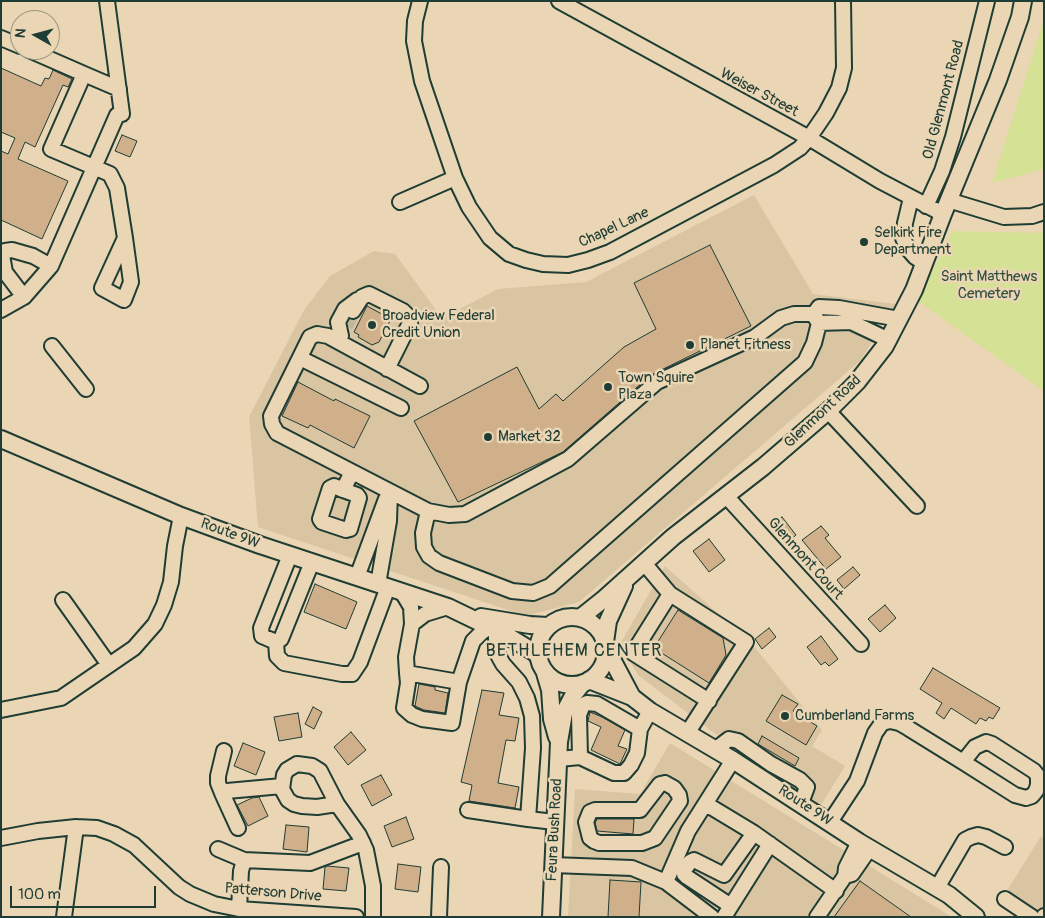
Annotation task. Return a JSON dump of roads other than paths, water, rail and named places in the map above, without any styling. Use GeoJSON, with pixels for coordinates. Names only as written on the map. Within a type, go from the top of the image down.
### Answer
{"type":"FeatureCollection","features":[{"type":"Feature","properties":{"kind":"main road","name":"Glenmont Road"},"geometry":{"type":"LineString","coordinates":[[580,618],[673,537],[763,466],[828,411],[857,382],[889,340],[914,290],[945,207],[998,80],[1020,17],[1023,1]]}},
{"type":"Feature","properties":{"kind":"main road","name":"Route 9W"},"geometry":{"type":"LineString","coordinates":[[1,439],[181,516],[290,555],[448,607],[521,643],[537,654]]}},
{"type":"Feature","properties":{"kind":"main road","name":"Glenmont Road"},"geometry":{"type":"LineString","coordinates":[[605,646],[608,620],[616,599],[630,575]]}},
{"type":"Feature","properties":{"kind":"main road","name":"Route 9W"},"geometry":{"type":"LineString","coordinates":[[464,614],[548,626]]}},
{"type":"Feature","properties":{"kind":"main road"},"geometry":{"type":"LineString","coordinates":[[580,618],[596,627],[605,646],[605,658],[602,667],[586,682],[572,685],[562,684],[553,680],[540,664],[537,654],[540,639],[548,626],[558,619],[580,618]]}},
{"type":"Feature","properties":{"kind":"main road","name":"Route 9W"},"geometry":{"type":"LineString","coordinates":[[605,646],[632,697]]}},
{"type":"Feature","properties":{"kind":"main road","name":"Feura Bush Road"},"geometry":{"type":"LineString","coordinates":[[546,673],[550,690],[552,719],[559,750]]}},
{"type":"Feature","properties":{"kind":"main road","name":"Route 9W"},"geometry":{"type":"LineString","coordinates":[[586,682],[632,697],[650,711],[716,749],[864,845],[936,888],[965,913]]}},
{"type":"Feature","properties":{"kind":"main road","name":"Feura Bush Road"},"geometry":{"type":"LineString","coordinates":[[550,917],[559,750],[564,713],[574,694],[586,682]]}},
{"type":"Feature","properties":{"kind":"street"},"geometry":{"type":"LineString","coordinates":[[1,310],[24,297],[54,261],[117,115],[122,114],[107,1]]}},
{"type":"Feature","properties":{"kind":"street","name":"Chapel Lane"},"geometry":{"type":"LineString","coordinates":[[420,1],[415,21],[416,55],[422,81],[455,178],[478,222],[490,238],[509,254],[543,264],[568,265],[610,252],[774,165],[800,148],[826,113],[839,88],[844,68],[844,1]]}},
{"type":"Feature","properties":{"kind":"street","name":"Weiser Street"},"geometry":{"type":"LineString","coordinates":[[559,1],[809,138],[880,181],[926,206],[945,207],[1016,218],[1044,212]]}},
{"type":"Feature","properties":{"kind":"street","name":"Old Glenmont Road"},"geometry":{"type":"LineString","coordinates":[[926,206],[942,171],[953,137],[987,1]]}},
{"type":"Feature","properties":{"kind":"street"},"geometry":{"type":"LineString","coordinates":[[52,60],[119,89]]}},
{"type":"Feature","properties":{"kind":"street"},"geometry":{"type":"LineString","coordinates":[[84,74],[51,149],[110,174],[117,188],[126,238]]}},
{"type":"Feature","properties":{"kind":"street"},"geometry":{"type":"LineString","coordinates":[[400,202],[455,178]]}},
{"type":"Feature","properties":{"kind":"street"},"geometry":{"type":"LineString","coordinates":[[911,198],[903,238],[908,249],[924,263]]}},
{"type":"Feature","properties":{"kind":"street"},"geometry":{"type":"LineString","coordinates":[[24,297],[5,272],[2,255],[5,251],[12,250],[54,261]]}},
{"type":"Feature","properties":{"kind":"street"},"geometry":{"type":"LineString","coordinates":[[386,369],[410,323],[408,316],[403,311],[369,294],[345,308],[338,322],[342,335],[386,369],[420,386]]}},
{"type":"Feature","properties":{"kind":"street"},"geometry":{"type":"LineString","coordinates":[[353,311],[362,297]]}},
{"type":"Feature","properties":{"kind":"street"},"geometry":{"type":"LineString","coordinates":[[428,512],[423,532],[424,547],[429,556],[439,563],[512,591],[533,593],[550,586],[804,362],[814,343],[819,307],[839,308],[899,319]]}},
{"type":"Feature","properties":{"kind":"street"},"geometry":{"type":"LineString","coordinates":[[342,335],[328,336],[317,334],[310,337],[271,416],[272,424],[277,433],[428,512],[448,515],[465,514],[568,459],[657,382],[754,337],[781,318],[794,314],[816,319],[851,322],[889,340]]}},
{"type":"Feature","properties":{"kind":"street"},"geometry":{"type":"LineString","coordinates":[[52,346],[86,389]]}},
{"type":"Feature","properties":{"kind":"street"},"geometry":{"type":"LineString","coordinates":[[300,358],[400,408]]}},
{"type":"Feature","properties":{"kind":"street"},"geometry":{"type":"LineString","coordinates":[[828,411],[917,506]]}},
{"type":"Feature","properties":{"kind":"street"},"geometry":{"type":"LineString","coordinates":[[343,490],[352,472]]}},
{"type":"Feature","properties":{"kind":"street"},"geometry":{"type":"LineString","coordinates":[[357,577],[382,508],[390,492]]}},
{"type":"Feature","properties":{"kind":"street"},"geometry":{"type":"LineString","coordinates":[[390,492],[389,521],[380,563],[389,588],[411,607],[412,624],[406,657],[408,682],[404,708],[412,715],[452,723],[459,682],[473,641],[482,632],[493,629],[498,655],[519,682],[527,698],[532,716],[533,748],[528,819]]}},
{"type":"Feature","properties":{"kind":"street","name":"Glenmont Court"},"geometry":{"type":"LineString","coordinates":[[726,496],[861,644]]}},
{"type":"Feature","properties":{"kind":"street"},"geometry":{"type":"LineString","coordinates":[[1,710],[60,698],[134,648],[155,624],[164,605],[171,582],[181,516]]}},
{"type":"Feature","properties":{"kind":"street"},"geometry":{"type":"LineString","coordinates":[[276,642],[262,636],[262,628],[290,555]]}},
{"type":"Feature","properties":{"kind":"street"},"geometry":{"type":"LineString","coordinates":[[276,642],[281,639],[312,562]]}},
{"type":"Feature","properties":{"kind":"street"},"geometry":{"type":"LineString","coordinates":[[644,563],[670,594],[746,642],[688,732]]}},
{"type":"Feature","properties":{"kind":"street"},"geometry":{"type":"LineString","coordinates":[[276,642],[277,656],[284,663],[342,674],[352,674],[360,662],[389,588]]}},
{"type":"Feature","properties":{"kind":"street"},"geometry":{"type":"LineString","coordinates":[[670,594],[633,653],[709,701]]}},
{"type":"Feature","properties":{"kind":"street"},"geometry":{"type":"LineString","coordinates":[[63,600],[109,665]]}},
{"type":"Feature","properties":{"kind":"street"},"geometry":{"type":"LineString","coordinates":[[412,624],[430,612],[448,607]]}},
{"type":"Feature","properties":{"kind":"street"},"geometry":{"type":"LineString","coordinates":[[407,673],[459,682]]}},
{"type":"Feature","properties":{"kind":"street"},"geometry":{"type":"LineString","coordinates":[[580,757],[578,715],[583,705],[587,703],[597,704],[640,729]]}},
{"type":"Feature","properties":{"kind":"street"},"geometry":{"type":"LineString","coordinates":[[559,750],[580,757],[614,773],[624,772],[628,770],[637,753],[640,729],[650,711]]}},
{"type":"Feature","properties":{"kind":"street"},"geometry":{"type":"LineString","coordinates":[[830,822],[857,781],[875,732],[882,723],[890,721],[899,723],[963,762],[1021,797],[1032,796],[1036,791],[1038,776],[1034,771],[992,744],[981,744],[971,751],[963,762]]}},
{"type":"Feature","properties":{"kind":"street"},"geometry":{"type":"LineString","coordinates":[[716,749],[729,739],[738,741],[771,764],[800,780],[807,786],[801,803]]}},
{"type":"Feature","properties":{"kind":"street"},"geometry":{"type":"LineString","coordinates":[[224,751],[218,783],[238,828]]}},
{"type":"Feature","properties":{"kind":"street"},"geometry":{"type":"LineString","coordinates":[[666,882],[688,831],[733,760]]}},
{"type":"Feature","properties":{"kind":"street"},"geometry":{"type":"LineString","coordinates":[[337,804],[317,807],[294,804],[284,795],[282,786],[286,770],[291,766],[304,764],[320,771],[337,804],[363,843],[373,886],[374,917]]}},
{"type":"Feature","properties":{"kind":"street"},"geometry":{"type":"LineString","coordinates":[[665,782],[674,788],[679,795],[680,801],[672,813],[655,838],[650,841],[642,843],[596,842],[588,835],[586,822],[590,812],[594,810],[640,810],[660,784],[665,782]]}},
{"type":"Feature","properties":{"kind":"street"},"geometry":{"type":"LineString","coordinates":[[222,793],[282,786]]}},
{"type":"Feature","properties":{"kind":"street"},"geometry":{"type":"LineString","coordinates":[[706,804],[754,833],[836,891]]}},
{"type":"Feature","properties":{"kind":"street"},"geometry":{"type":"LineString","coordinates":[[468,810],[555,822]]}},
{"type":"Feature","properties":{"kind":"street"},"geometry":{"type":"LineString","coordinates":[[672,813],[688,831]]}},
{"type":"Feature","properties":{"kind":"street"},"geometry":{"type":"LineString","coordinates":[[64,917],[76,827]]}},
{"type":"Feature","properties":{"kind":"street","name":"Patterson Drive"},"geometry":{"type":"LineString","coordinates":[[1,838],[38,830],[76,827],[97,828],[114,834],[134,845],[180,887],[190,894],[214,904],[239,909],[356,917]]}},
{"type":"Feature","properties":{"kind":"street"},"geometry":{"type":"LineString","coordinates":[[754,833],[724,875],[694,860],[690,862],[684,874],[728,911],[770,844]]}},
{"type":"Feature","properties":{"kind":"street"},"geometry":{"type":"LineString","coordinates":[[936,888],[965,840],[971,836],[986,837],[1005,847]]}},
{"type":"Feature","properties":{"kind":"street"},"geometry":{"type":"LineString","coordinates":[[594,866],[596,842]]}},
{"type":"Feature","properties":{"kind":"street"},"geometry":{"type":"LineString","coordinates":[[218,849],[244,860],[310,863],[363,843]]}},
{"type":"Feature","properties":{"kind":"street"},"geometry":{"type":"LineString","coordinates":[[817,917],[845,876],[852,874],[864,845]]}},
{"type":"Feature","properties":{"kind":"street"},"geometry":{"type":"LineString","coordinates":[[239,909],[241,870],[244,860]]}},
{"type":"Feature","properties":{"kind":"street"},"geometry":{"type":"LineString","coordinates":[[553,865],[632,868],[666,882],[712,917]]}},
{"type":"Feature","properties":{"kind":"street"},"geometry":{"type":"LineString","coordinates":[[439,917],[441,867]]}},
{"type":"Feature","properties":{"kind":"street"},"geometry":{"type":"LineString","coordinates":[[1005,899],[1032,917]]}},
{"type":"Feature","properties":{"kind":"tunnel"},"geometry":{"type":"LineString","coordinates":[[346,326],[353,311]]}},
{"type":"Feature","properties":{"kind":"place","name":"Selkirk Fire Department"},"geometry":{"type":"Point","coordinates":[864,242]}},
{"type":"Feature","properties":{"kind":"place","name":"Broadview Federal Credit Union"},"geometry":{"type":"Point","coordinates":[372,325]}},
{"type":"Feature","properties":{"kind":"place","name":"Planet Fitness"},"geometry":{"type":"Point","coordinates":[690,345]}},
{"type":"Feature","properties":{"kind":"place","name":"Town Squire Plaza"},"geometry":{"type":"Point","coordinates":[608,387]}},
{"type":"Feature","properties":{"kind":"place","name":"Market 32"},"geometry":{"type":"Point","coordinates":[488,437]}},
{"type":"Feature","properties":{"kind":"place","name":"Cumberland Farms"},"geometry":{"type":"Point","coordinates":[785,716]}},
{"type":"Feature","properties":{"kind":"district","name":"BETHLEHEM CENTER"},"geometry":{"type":"Point","coordinates":[574,651]}},
{"type":"Feature","properties":{"kind":"park label","name":"Saint Matthews Cemetery"},"geometry":{"type":"Point","coordinates":[989,286]}}]}
